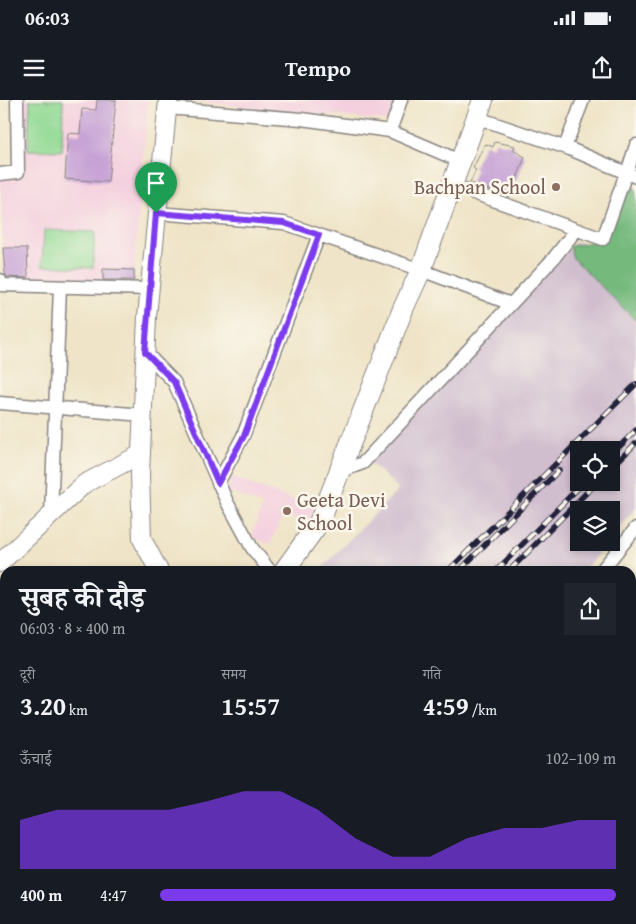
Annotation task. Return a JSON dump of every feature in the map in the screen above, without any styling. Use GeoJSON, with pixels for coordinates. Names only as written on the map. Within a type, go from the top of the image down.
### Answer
{"type":"FeatureCollection","features":[{"type":"Feature","properties":{"kind":"main road"},"geometry":{"type":"LineString","coordinates":[[288,566],[320,521],[403,309],[421,270],[479,109]]}},
{"type":"Feature","properties":{"kind":"street"},"geometry":{"type":"LineString","coordinates":[[0,174],[18,172],[17,100]]}},
{"type":"Feature","properties":{"kind":"street"},"geometry":{"type":"LineString","coordinates":[[390,131],[400,100]]}},
{"type":"Feature","properties":{"kind":"street"},"geometry":{"type":"LineString","coordinates":[[565,147],[583,100]]}},
{"type":"Feature","properties":{"kind":"street"},"geometry":{"type":"LineString","coordinates":[[156,566],[142,539],[141,454],[145,352],[156,213],[163,166],[168,104],[390,131],[460,161]]}},
{"type":"Feature","properties":{"kind":"street"},"geometry":{"type":"LineString","coordinates":[[479,109],[629,174]]}},
{"type":"Feature","properties":{"kind":"street"},"geometry":{"type":"LineString","coordinates":[[451,186],[603,239],[629,174],[636,145]]}},
{"type":"Feature","properties":{"kind":"street"},"geometry":{"type":"LineString","coordinates":[[156,213],[284,223],[421,270],[510,304]]}},
{"type":"Feature","properties":{"kind":"street"},"geometry":{"type":"LineString","coordinates":[[339,472],[363,463],[553,259],[576,230]]}},
{"type":"Feature","properties":{"kind":"street"},"geometry":{"type":"LineString","coordinates":[[218,483],[244,436],[319,235]]}},
{"type":"Feature","properties":{"kind":"street"},"geometry":{"type":"LineString","coordinates":[[0,280],[0,285],[150,289]]}},
{"type":"Feature","properties":{"kind":"street"},"geometry":{"type":"LineString","coordinates":[[51,515],[60,287]]}},
{"type":"Feature","properties":{"kind":"street"},"geometry":{"type":"LineString","coordinates":[[145,352],[174,382],[218,483],[252,548],[266,566]]}},
{"type":"Feature","properties":{"kind":"street"},"geometry":{"type":"LineString","coordinates":[[0,403],[55,406],[143,415]]}},
{"type":"Feature","properties":{"kind":"street"},"geometry":{"type":"LineString","coordinates":[[0,563],[84,484],[141,454]]}},
{"type":"Feature","properties":{"kind":"street"},"geometry":{"type":"LineString","coordinates":[[609,566],[636,528]]}},
{"type":"Feature","properties":{"kind":"shaded area"},"geometry":{"type":"Polygon","coordinates":[[[21,100],[148,100],[133,286],[5,281],[0,178],[22,177],[21,100]]]}},
{"type":"Feature","properties":{"kind":"shaded area"},"geometry":{"type":"Polygon","coordinates":[[[180,100],[395,100],[388,121],[180,100]]]}},
{"type":"Feature","properties":{"kind":"shaded area"},"geometry":{"type":"Polygon","coordinates":[[[636,204],[636,508],[620,527],[620,501],[570,501],[570,551],[600,551],[587,566],[324,566],[399,489],[365,458],[576,242],[603,247],[636,204]]]}},
{"type":"Feature","properties":{"kind":"shaded area","name":"Geeta Devi School"},"geometry":{"type":"Polygon","coordinates":[[[233,477],[315,508],[309,524],[283,514],[271,544],[251,537],[263,505],[227,491],[233,477]]]}},
{"type":"Feature","properties":{"kind":"green space"},"geometry":{"type":"Polygon","coordinates":[[[30,100],[63,100],[62,151],[28,150],[30,100]]]}},
{"type":"Feature","properties":{"kind":"green space"},"geometry":{"type":"Polygon","coordinates":[[[630,183],[636,189],[636,321],[573,258],[570,246],[597,241],[610,213],[630,183]]]}},
{"type":"Feature","properties":{"kind":"green space"},"geometry":{"type":"Polygon","coordinates":[[[44,230],[95,232],[93,268],[42,266],[44,230]]]}},
{"type":"Feature","properties":{"kind":"building"},"geometry":{"type":"Polygon","coordinates":[[[97,100],[116,100],[108,182],[65,179],[68,133],[80,134],[82,109],[96,110],[97,100]]]}},
{"type":"Feature","properties":{"kind":"building"},"geometry":{"type":"Polygon","coordinates":[[[495,142],[515,146],[513,150],[525,157],[510,197],[470,183],[476,170],[473,168],[484,146],[486,144],[493,147],[495,142]]]}},
{"type":"Feature","properties":{"kind":"building"},"geometry":{"type":"Polygon","coordinates":[[[3,248],[27,248],[28,278],[7,277],[3,248]]]}},
{"type":"Feature","properties":{"kind":"building"},"geometry":{"type":"Polygon","coordinates":[[[103,269],[134,270],[134,280],[103,280],[103,269]]]}},
{"type":"Feature","properties":{"kind":"railway"},"geometry":{"type":"LineString","coordinates":[[453,566],[636,384]]}},
{"type":"Feature","properties":{"kind":"railway"},"geometry":{"type":"LineString","coordinates":[[620,446],[636,430]]}},
{"type":"Feature","properties":{"kind":"railway"},"geometry":{"type":"LineString","coordinates":[[620,459],[636,443]]}},
{"type":"Feature","properties":{"kind":"railway"},"geometry":{"type":"LineString","coordinates":[[464,566],[559,470]]}},
{"type":"Feature","properties":{"kind":"railway"},"geometry":{"type":"LineString","coordinates":[[501,566],[575,491]]}},
{"type":"Feature","properties":{"kind":"railway"},"geometry":{"type":"LineString","coordinates":[[514,566],[588,491]]}},
{"type":"Feature","properties":{"kind":"place","name":"Bachpan School"},"geometry":{"type":"Point","coordinates":[556,187]}},
{"type":"Feature","properties":{"kind":"place","name":"Geeta Devi School"},"geometry":{"type":"Point","coordinates":[287,511]}},
{"type":"Feature","properties":{"kind":"route"},"geometry":{"type":"LineString","coordinates":[[156,213],[284,223],[319,235],[244,436],[218,483],[174,382],[145,352],[156,213]]}}]}
